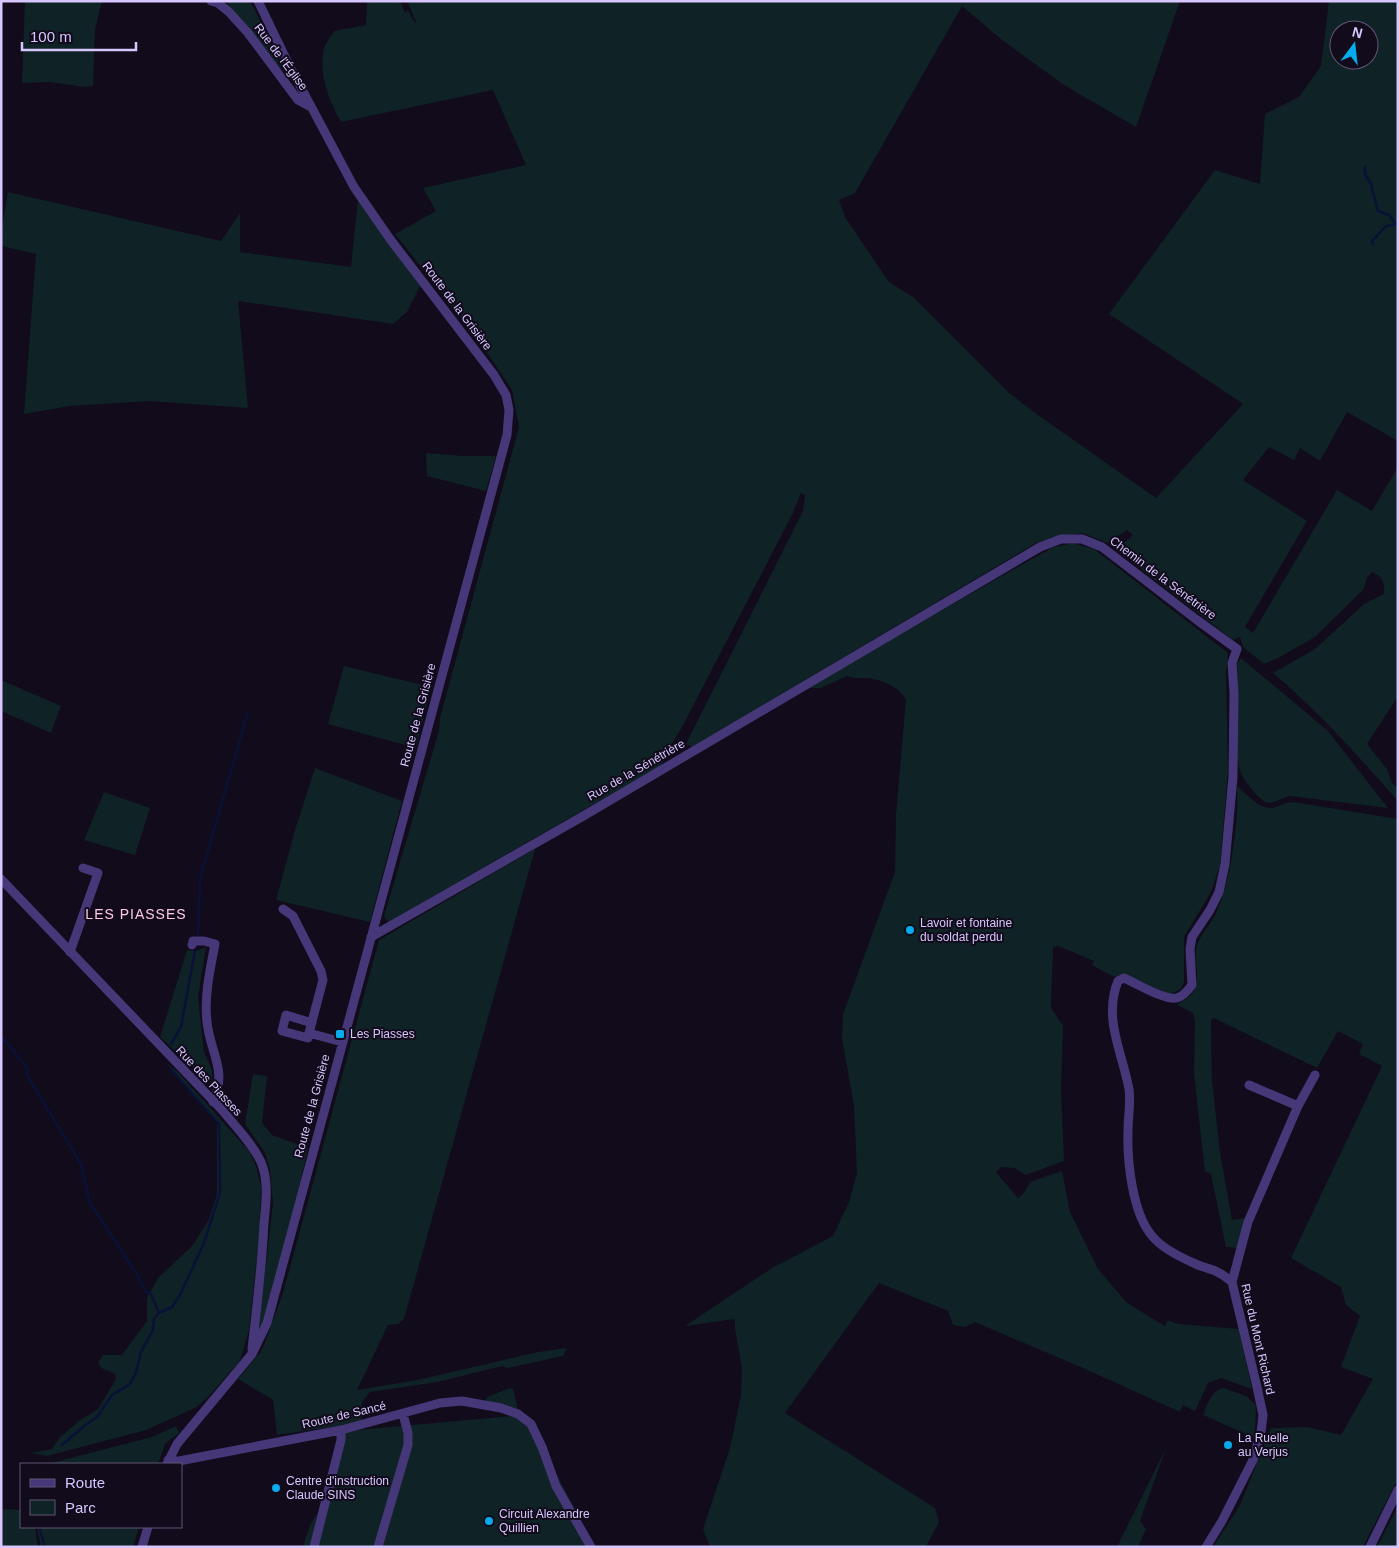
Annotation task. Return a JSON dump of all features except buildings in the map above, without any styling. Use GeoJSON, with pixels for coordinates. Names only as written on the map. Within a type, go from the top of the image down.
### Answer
{"type":"FeatureCollection","features":[{"type":"Feature","properties":{"kind":"street","name":"Rue de l'Église"},"geometry":{"type":"LineString","coordinates":[[210,1],[218,3],[229,12],[248,33],[298,100],[312,107]]}},
{"type":"Feature","properties":{"kind":"street","name":"Route de la Grisière"},"geometry":{"type":"LineString","coordinates":[[168,1462],[177,1444],[252,1354],[267,1322],[507,435],[509,410],[506,395],[494,375],[390,239],[354,187],[258,1]]}},
{"type":"Feature","properties":{"kind":"street","name":"Chemin de la Sénétrière"},"geometry":{"type":"LineString","coordinates":[[911,622],[1040,547],[1061,539],[1082,539],[1107,550],[1237,649],[1232,663],[1234,693],[1233,777],[1225,864],[1218,892],[1210,910],[1192,936],[1190,949],[1192,985],[1185,994],[1178,998],[1169,998],[1124,978],[1118,981],[1113,992],[1112,1006],[1113,1030],[1129,1089],[1128,1154],[1137,1208],[1152,1236],[1173,1252],[1197,1265],[1218,1272],[1232,1282]]}},
{"type":"Feature","properties":{"kind":"street","name":"Rue de la Sénétrière"},"geometry":{"type":"LineString","coordinates":[[371,937],[593,810],[911,622]]}},
{"type":"Feature","properties":{"kind":"street"},"geometry":{"type":"LineString","coordinates":[[70,952],[98,873],[83,868]]}},
{"type":"Feature","properties":{"kind":"street","name":"Rue des Piasses"},"geometry":{"type":"LineString","coordinates":[[1,879],[214,1102],[254,1150],[261,1163],[265,1178],[266,1194],[252,1354]]}},
{"type":"Feature","properties":{"kind":"street"},"geometry":{"type":"LineString","coordinates":[[283,910],[293,916],[321,971],[323,980],[312,1023],[309,1033],[308,1038],[282,1031],[286,1015],[312,1023]]}},
{"type":"Feature","properties":{"kind":"street"},"geometry":{"type":"LineString","coordinates":[[192,945],[193,941],[215,944],[207,994],[207,1022],[212,1048],[218,1062],[219,1090],[214,1102]]}},
{"type":"Feature","properties":{"kind":"street"},"geometry":{"type":"LineString","coordinates":[[309,1033],[342,1042]]}},
{"type":"Feature","properties":{"kind":"street","name":"Rue du Mont Richard"},"geometry":{"type":"LineString","coordinates":[[1206,1547],[1222,1521],[1253,1460],[1261,1432],[1262,1415],[1257,1386],[1232,1282],[1248,1222],[1298,1106],[1315,1075]]}},
{"type":"Feature","properties":{"kind":"street"},"geometry":{"type":"LineString","coordinates":[[1249,1085],[1298,1106]]}},
{"type":"Feature","properties":{"kind":"street","name":"Route de Sancé"},"geometry":{"type":"LineString","coordinates":[[168,1462],[341,1430],[440,1404],[462,1402],[501,1408],[518,1414],[531,1424],[542,1447],[556,1486],[592,1547]]}},
{"type":"Feature","properties":{"kind":"street"},"geometry":{"type":"LineString","coordinates":[[378,1547],[408,1445],[408,1433],[403,1414]]}},
{"type":"Feature","properties":{"kind":"street"},"geometry":{"type":"LineString","coordinates":[[314,1547],[341,1440],[341,1430]]}},
{"type":"Feature","properties":{"kind":"street"},"geometry":{"type":"LineString","coordinates":[[1370,1547],[1398,1490]]}},
{"type":"Feature","properties":{"kind":"street"},"geometry":{"type":"LineString","coordinates":[[142,1547],[148,1528]]}},
{"type":"Feature","properties":{"kind":"green space"},"geometry":{"type":"Polygon","coordinates":[[[25,1],[102,1],[95,29],[93,86],[84,87],[50,82],[22,83],[25,1]]]}},
{"type":"Feature","properties":{"kind":"green space"},"geometry":{"type":"Polygon","coordinates":[[[227,1],[250,1],[284,66],[280,68],[228,5],[227,1]]]}},
{"type":"Feature","properties":{"kind":"green space"},"geometry":{"type":"Polygon","coordinates":[[[367,1],[400,1],[405,13],[408,10],[417,24],[407,1],[1180,1],[1136,127],[1064,85],[1002,40],[962,6],[855,193],[839,200],[845,217],[889,282],[913,297],[1008,392],[1156,498],[1243,404],[1109,314],[1215,170],[1260,184],[1265,114],[1299,97],[1321,66],[1329,1],[1398,1],[1398,441],[1347,412],[1320,461],[1300,448],[1294,460],[1269,447],[1243,480],[1307,521],[1245,627],[1253,633],[1337,490],[1372,511],[1398,467],[1398,696],[1367,744],[1387,769],[1392,783],[1398,788],[1398,801],[1322,719],[1273,673],[1315,649],[1364,604],[1384,594],[1384,584],[1379,576],[1372,572],[1367,578],[1363,590],[1315,637],[1264,664],[1243,647],[1240,637],[1233,640],[1116,550],[1133,535],[1127,530],[1107,543],[1083,533],[1055,537],[1036,543],[692,747],[686,744],[803,511],[805,495],[801,493],[792,515],[681,729],[664,756],[662,765],[388,922],[384,916],[439,731],[440,718],[519,427],[512,390],[475,335],[395,234],[436,211],[423,188],[526,165],[493,90],[341,122],[332,105],[322,68],[324,49],[334,31],[366,25],[367,1]]]}},
{"type":"Feature","properties":{"kind":"green space"},"geometry":{"type":"Polygon","coordinates":[[[8,192],[221,241],[240,213],[240,252],[351,267],[358,199],[420,286],[407,312],[393,324],[238,301],[248,408],[149,401],[69,406],[24,414],[36,254],[1,246],[1,233],[8,192]]]}},
{"type":"Feature","properties":{"kind":"green space"},"geometry":{"type":"Polygon","coordinates":[[[426,453],[496,456],[486,491],[427,476],[426,453]]]}},
{"type":"Feature","properties":{"kind":"green space"},"geometry":{"type":"Polygon","coordinates":[[[1073,543],[1094,549],[1228,653],[1226,674],[1228,771],[1220,865],[1211,892],[1184,937],[1184,982],[1181,989],[1170,994],[1123,974],[1114,977],[1092,965],[1094,961],[1058,946],[1053,947],[1051,1008],[1063,1026],[1061,1089],[1064,1161],[1026,1175],[1014,1168],[1001,1167],[996,1172],[1018,1198],[1024,1193],[1030,1182],[1062,1171],[1070,1212],[1098,1269],[1127,1303],[1165,1326],[1168,1320],[1178,1324],[1239,1329],[1252,1389],[1221,1378],[1208,1383],[1195,1411],[1183,1405],[1180,1412],[975,1322],[965,1327],[953,1325],[948,1311],[879,1283],[785,1413],[935,1508],[939,1522],[926,1547],[710,1547],[703,1529],[730,1448],[741,1395],[742,1368],[735,1319],[685,1326],[772,1268],[833,1236],[849,1202],[857,1173],[854,1106],[842,1038],[843,1014],[895,872],[896,814],[906,700],[890,684],[868,678],[847,676],[821,688],[810,688],[813,684],[1030,560],[1054,547],[1073,543]]]}},
{"type":"Feature","properties":{"kind":"green space"},"geometry":{"type":"Polygon","coordinates":[[[1241,658],[1328,731],[1388,808],[1290,796],[1269,803],[1257,796],[1243,777],[1238,763],[1237,663],[1241,658]]]}},
{"type":"Feature","properties":{"kind":"green space"},"geometry":{"type":"Polygon","coordinates":[[[344,666],[431,687],[416,748],[328,724],[344,666]]]}},
{"type":"Feature","properties":{"kind":"green space"},"geometry":{"type":"Polygon","coordinates":[[[1,680],[61,706],[51,733],[1,711],[1,680]]]}},
{"type":"Feature","properties":{"kind":"green space"},"geometry":{"type":"Polygon","coordinates":[[[315,768],[402,801],[370,922],[276,900],[295,830],[315,768]]]}},
{"type":"Feature","properties":{"kind":"green space"},"geometry":{"type":"Polygon","coordinates":[[[1237,786],[1261,806],[1270,808],[1293,802],[1398,819],[1398,1479],[1363,1547],[1213,1547],[1240,1505],[1271,1428],[1307,1427],[1341,1435],[1373,1379],[1341,1367],[1360,1316],[1346,1305],[1341,1287],[1291,1258],[1382,1066],[1359,1054],[1363,1044],[1338,1031],[1317,1068],[1214,1018],[1211,1020],[1212,1080],[1220,1153],[1232,1220],[1246,1218],[1237,1248],[1226,1247],[1211,1174],[1205,1172],[1194,1073],[1195,1020],[1193,1013],[1177,1005],[1194,991],[1197,980],[1197,945],[1216,913],[1226,884],[1237,816],[1237,786]]]}},
{"type":"Feature","properties":{"kind":"green space"},"geometry":{"type":"Polygon","coordinates":[[[104,792],[150,808],[135,855],[84,840],[104,792]]]}},
{"type":"Feature","properties":{"kind":"green space"},"geometry":{"type":"Polygon","coordinates":[[[535,849],[404,1319],[398,1324],[388,1325],[357,1390],[417,1380],[538,1352],[567,1348],[563,1356],[508,1368],[502,1366],[438,1382],[370,1392],[362,1402],[361,1420],[338,1426],[277,1435],[273,1400],[238,1379],[262,1350],[283,1293],[379,940],[535,849]]]}},
{"type":"Feature","properties":{"kind":"green space"},"geometry":{"type":"Polygon","coordinates":[[[206,947],[198,997],[204,1052],[212,1070],[212,1085],[160,1037],[187,950],[196,951],[206,947]]]}},
{"type":"Feature","properties":{"kind":"green space"},"geometry":{"type":"Polygon","coordinates":[[[166,1063],[177,1071],[249,1151],[256,1166],[261,1186],[259,1238],[249,1330],[240,1361],[197,1407],[146,1430],[47,1456],[31,1453],[52,1449],[60,1437],[79,1421],[98,1409],[116,1379],[115,1374],[101,1368],[98,1362],[103,1355],[122,1355],[147,1321],[147,1298],[158,1278],[193,1245],[209,1219],[217,1194],[217,1123],[166,1063]]]}},
{"type":"Feature","properties":{"kind":"green space"},"geometry":{"type":"Polygon","coordinates":[[[253,1074],[267,1076],[262,1123],[272,1135],[308,1148],[295,1206],[265,1319],[258,1334],[273,1203],[270,1170],[265,1153],[245,1124],[253,1074]]]}},
{"type":"Feature","properties":{"kind":"green space"},"geometry":{"type":"Polygon","coordinates":[[[510,1388],[513,1389],[518,1409],[485,1401],[487,1397],[510,1388]]]}},
{"type":"Feature","properties":{"kind":"green space"},"geometry":{"type":"Polygon","coordinates":[[[1224,1388],[1246,1396],[1256,1405],[1255,1438],[1203,1415],[1213,1395],[1224,1388]]]}},
{"type":"Feature","properties":{"kind":"green space"},"geometry":{"type":"Polygon","coordinates":[[[525,1415],[595,1547],[314,1547],[345,1431],[525,1415]]]}},
{"type":"Feature","properties":{"kind":"green space"},"geometry":{"type":"Polygon","coordinates":[[[176,1426],[179,1433],[165,1444],[158,1463],[51,1463],[152,1437],[176,1426]]]}},
{"type":"Feature","properties":{"kind":"green space"},"geometry":{"type":"Polygon","coordinates":[[[1166,1448],[1140,1521],[1146,1529],[1138,1547],[1117,1547],[1166,1448]]]}},
{"type":"Feature","properties":{"kind":"green space"},"geometry":{"type":"Polygon","coordinates":[[[1398,1506],[1398,1547],[1377,1547],[1398,1506]]]}},
{"type":"Feature","properties":{"kind":"green space"},"geometry":{"type":"Polygon","coordinates":[[[1,1509],[20,1510],[20,1528],[35,1528],[38,1547],[1,1547],[1,1509]]]}},
{"type":"Feature","properties":{"kind":"green space"},"geometry":{"type":"Polygon","coordinates":[[[318,1512],[310,1547],[303,1547],[310,1525],[318,1512]]]}},
{"type":"Feature","properties":{"kind":"green space"},"geometry":{"type":"Polygon","coordinates":[[[37,1528],[139,1528],[133,1547],[41,1547],[37,1528]]]}},
{"type":"Feature","properties":{"kind":"waterway"},"geometry":{"type":"LineString","coordinates":[[1365,167],[1365,174],[1371,184],[1378,211],[1389,215],[1395,223]]}},
{"type":"Feature","properties":{"kind":"waterway"},"geometry":{"type":"LineString","coordinates":[[1373,244],[1372,241],[1386,226],[1398,224]]}},
{"type":"Feature","properties":{"kind":"waterway"},"geometry":{"type":"LineString","coordinates":[[198,934],[200,879],[248,712]]}},
{"type":"Feature","properties":{"kind":"waterway"},"geometry":{"type":"LineString","coordinates":[[171,1044],[181,1027],[195,951]]}},
{"type":"Feature","properties":{"kind":"waterway"},"geometry":{"type":"LineString","coordinates":[[1,1036],[28,1069],[26,1074],[81,1164],[90,1203],[136,1273],[146,1292],[151,1294],[159,1313]]}},
{"type":"Feature","properties":{"kind":"waterway"},"geometry":{"type":"LineString","coordinates":[[62,1445],[97,1417],[112,1395],[130,1384],[136,1372],[141,1352],[153,1330],[154,1319],[159,1313],[172,1307],[180,1295],[204,1243],[220,1193],[219,1124],[170,1068]]}},
{"type":"Feature","properties":{"kind":"waterway"},"geometry":{"type":"LineString","coordinates":[[39,1528],[45,1547]]}},
{"type":"Feature","properties":{"kind":"place","name":"Lavoir et fontaine du soldat perdu"},"geometry":{"type":"Point","coordinates":[910,930]}},
{"type":"Feature","properties":{"kind":"place","name":"Les Piasses"},"geometry":{"type":"Point","coordinates":[340,1034]}},
{"type":"Feature","properties":{"kind":"place","name":"La Ruelle au Verjus"},"geometry":{"type":"Point","coordinates":[1228,1445]}},
{"type":"Feature","properties":{"kind":"place","name":"Centre d'instruction Claude SINS"},"geometry":{"type":"Point","coordinates":[276,1488]}},
{"type":"Feature","properties":{"kind":"place","name":"Circuit Alexandre Quillien"},"geometry":{"type":"Point","coordinates":[489,1521]}},
{"type":"Feature","properties":{"kind":"district","name":"LES PIASSES"},"geometry":{"type":"Point","coordinates":[136,914]}}]}
